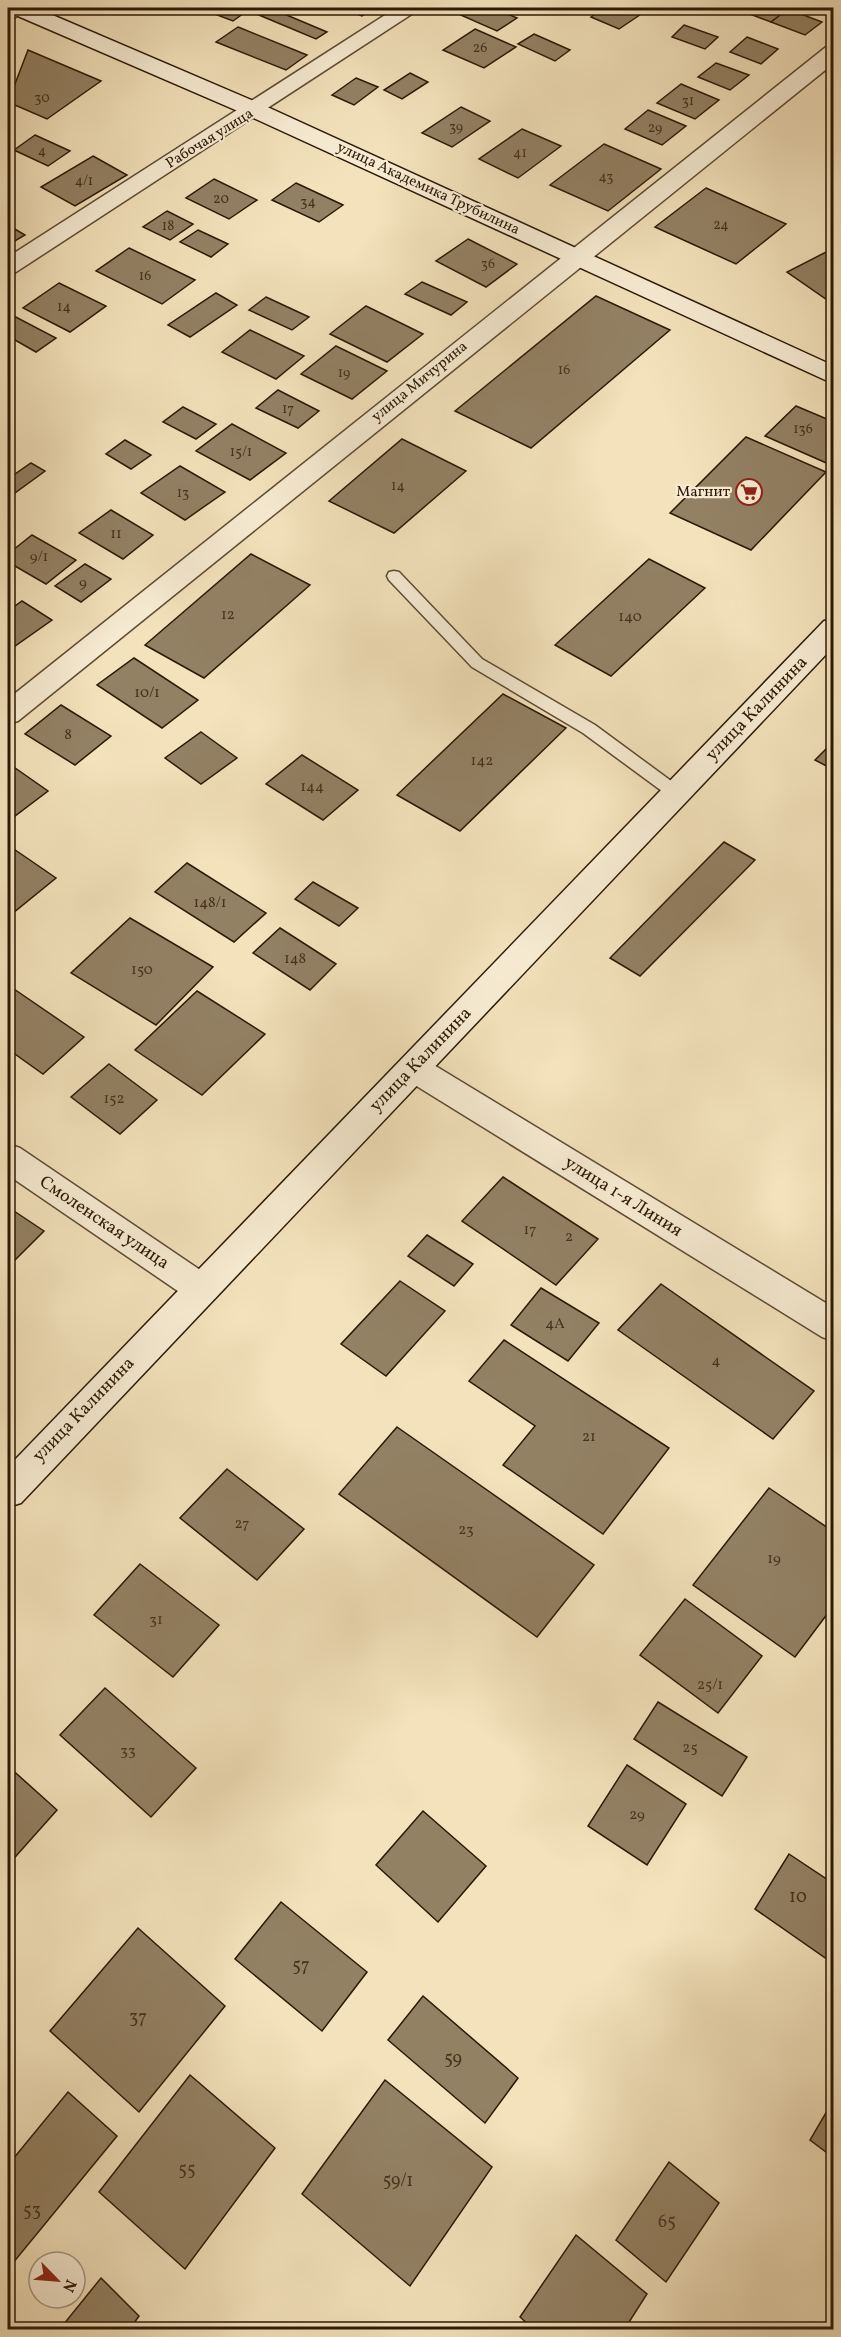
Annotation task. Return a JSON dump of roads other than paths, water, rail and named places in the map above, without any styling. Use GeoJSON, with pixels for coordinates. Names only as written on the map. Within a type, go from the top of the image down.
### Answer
{"type":"FeatureCollection","features":[{"type":"Feature","properties":{"kind":"street"},"geometry":{"type":"LineString","coordinates":[[8,12],[9,8]]}},
{"type":"Feature","properties":{"kind":"street","name":"улица Академика Трубилина"},"geometry":{"type":"LineString","coordinates":[[19,8],[255,110],[834,376]]}},
{"type":"Feature","properties":{"kind":"street","name":"Рабочая улица"},"geometry":{"type":"LineString","coordinates":[[8,267],[410,8]]}},
{"type":"Feature","properties":{"kind":"street","name":"улица Мичурина"},"geometry":{"type":"LineString","coordinates":[[8,714],[834,52]]}},
{"type":"Feature","properties":{"kind":"street","name":"улица Калинина"},"geometry":{"type":"LineString","coordinates":[[8,1491],[834,628]]}},
{"type":"Feature","properties":{"kind":"street","name":"улица 1-я Линия"},"geometry":{"type":"LineString","coordinates":[[413,1068],[834,1326]]}},
{"type":"Feature","properties":{"kind":"street","name":"Смоленская улица"},"geometry":{"type":"LineString","coordinates":[[8,1158],[200,1288]]}},
{"type":"Feature","properties":{"kind":"lane"},"geometry":{"type":"LineString","coordinates":[[394,576],[477,663],[589,729],[676,793]]}},
{"type":"Feature","properties":{"kind":"place","name":"Магнит"},"geometry":{"type":"Point","coordinates":[749,492]}}]}
